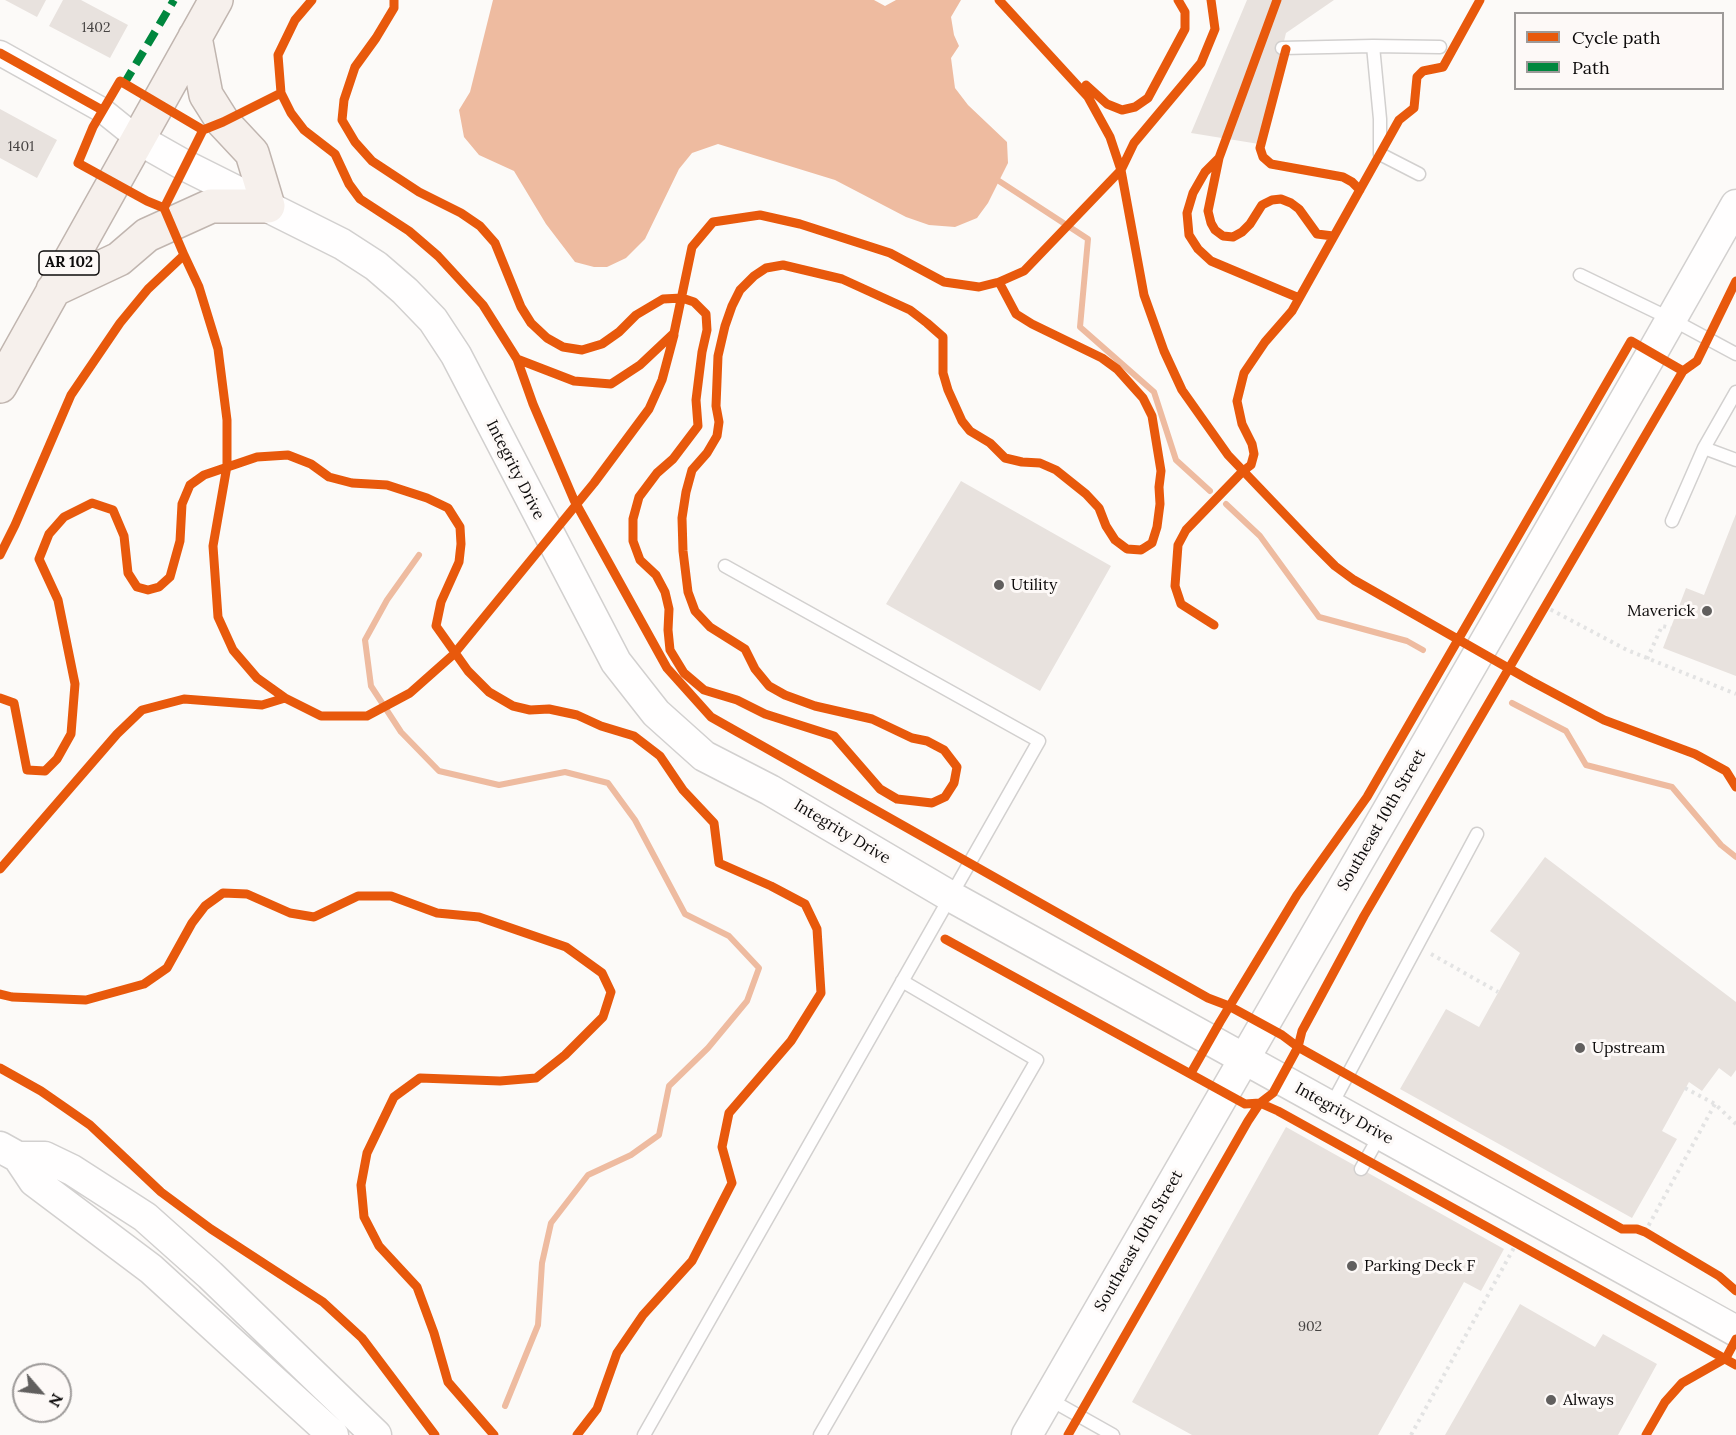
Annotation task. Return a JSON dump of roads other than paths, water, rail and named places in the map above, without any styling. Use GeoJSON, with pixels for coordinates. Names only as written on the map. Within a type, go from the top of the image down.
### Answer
{"type":"FeatureCollection","features":[{"type":"Feature","properties":{"kind":"main road","name":"AR 102"},"geometry":{"type":"LineString","coordinates":[[0,386],[216,0]]}},
{"type":"Feature","properties":{"kind":"main road"},"geometry":{"type":"LineString","coordinates":[[53,290],[119,259],[147,235],[211,206],[268,206],[252,153],[223,122],[206,95],[195,37]]}},
{"type":"Feature","properties":{"kind":"street"},"geometry":{"type":"LineString","coordinates":[[0,53],[102,110],[138,140]]}},
{"type":"Feature","properties":{"kind":"street","name":"Integrity Drive"},"geometry":{"type":"LineString","coordinates":[[138,140],[342,244],[376,266],[433,320],[456,355],[615,662],[656,713],[704,756],[770,790],[950,896],[1736,1331]]}},
{"type":"Feature","properties":{"kind":"street","name":"Southeast 10th Street"},"geometry":{"type":"LineString","coordinates":[[1027,1435],[1736,205]]}},
{"type":"Feature","properties":{"kind":"street"},"geometry":{"type":"LineString","coordinates":[[9,1152],[34,1181],[151,1269],[333,1435]]}},
{"type":"Feature","properties":{"kind":"street"},"geometry":{"type":"LineString","coordinates":[[9,1152],[45,1157],[72,1170],[146,1217],[210,1275],[376,1435]]}},
{"type":"Feature","properties":{"kind":"lane"},"geometry":{"type":"LineString","coordinates":[[1373,46],[1380,119],[1380,154],[1419,174]]}},
{"type":"Feature","properties":{"kind":"lane"},"geometry":{"type":"LineString","coordinates":[[1282,48],[1440,47]]}},
{"type":"Feature","properties":{"kind":"lane"},"geometry":{"type":"LineString","coordinates":[[1580,276],[1671,319],[1736,354]]}},
{"type":"Feature","properties":{"kind":"lane"},"geometry":{"type":"LineString","coordinates":[[1672,520],[1704,448],[1736,392]]}},
{"type":"Feature","properties":{"kind":"lane"},"geometry":{"type":"LineString","coordinates":[[1704,448],[1736,460]]}},
{"type":"Feature","properties":{"kind":"lane"},"geometry":{"type":"LineString","coordinates":[[644,1435],[1039,741],[725,566]]}},
{"type":"Feature","properties":{"kind":"lane"},"geometry":{"type":"LineString","coordinates":[[1331,1106],[1477,834]]}},
{"type":"Feature","properties":{"kind":"lane"},"geometry":{"type":"LineString","coordinates":[[820,1435],[1037,1060],[902,981]]}},
{"type":"Feature","properties":{"kind":"lane"},"geometry":{"type":"LineString","coordinates":[[1361,1169],[1381,1134]]}},
{"type":"Feature","properties":{"kind":"lane"},"geometry":{"type":"LineString","coordinates":[[1048,1398],[1113,1435]]}},
{"type":"Feature","properties":{"kind":"waterway"},"geometry":{"type":"LineString","coordinates":[[999,181],[1088,239],[1080,327],[1154,392],[1176,460],[1210,491]]}},
{"type":"Feature","properties":{"kind":"waterway"},"geometry":{"type":"LineString","coordinates":[[1226,504],[1260,536],[1319,617],[1407,641],[1423,650]]}},
{"type":"Feature","properties":{"kind":"waterway"},"geometry":{"type":"LineString","coordinates":[[419,555],[387,600],[365,640],[371,686],[401,732],[439,771],[499,785],[565,772],[608,783],[635,820],[685,914],[729,936],[759,968],[747,1001],[708,1048],[669,1086],[659,1135],[631,1155],[588,1175],[551,1223],[542,1263],[538,1325],[505,1406]]}},
{"type":"Feature","properties":{"kind":"waterway"},"geometry":{"type":"LineString","coordinates":[[1512,703],[1566,731],[1586,765],[1672,787],[1721,845],[1736,857]]}},
{"type":"Feature","properties":{"kind":"place","name":"Utility"},"geometry":{"type":"Point","coordinates":[999,585]}},
{"type":"Feature","properties":{"kind":"place","name":"Maverick"},"geometry":{"type":"Point","coordinates":[1707,611]}},
{"type":"Feature","properties":{"kind":"place","name":"Upstream"},"geometry":{"type":"Point","coordinates":[1580,1048]}},
{"type":"Feature","properties":{"kind":"place","name":"Parking Deck F"},"geometry":{"type":"Point","coordinates":[1352,1266]}},
{"type":"Feature","properties":{"kind":"place","name":"Always"},"geometry":{"type":"Point","coordinates":[1551,1400]}}]}
